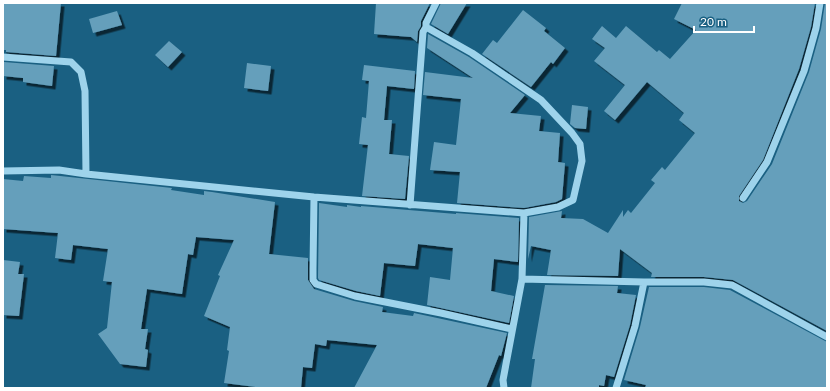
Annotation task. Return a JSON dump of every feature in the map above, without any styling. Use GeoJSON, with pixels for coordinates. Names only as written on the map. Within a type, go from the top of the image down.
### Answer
{"type":"FeatureCollection","features":[{"type":"Feature","properties":{"kind":"street"},"geometry":{"type":"LineString","coordinates":[[410,205],[423,32],[426,22],[436,3]]}},
{"type":"Feature","properties":{"kind":"street"},"geometry":{"type":"LineString","coordinates":[[743,198],[767,162],[804,71],[816,28],[820,3]]}},
{"type":"Feature","properties":{"kind":"street"},"geometry":{"type":"LineString","coordinates":[[3,171],[59,170],[314,197],[524,213],[558,207],[573,200],[582,161],[580,144],[572,133],[541,100],[472,53],[426,26]]}},
{"type":"Feature","properties":{"kind":"street"},"geometry":{"type":"LineString","coordinates":[[3,57],[71,62],[81,72],[85,91],[86,174]]}},
{"type":"Feature","properties":{"kind":"street"},"geometry":{"type":"LineString","coordinates":[[314,197],[313,280],[316,284],[356,296],[512,329]]}},
{"type":"Feature","properties":{"kind":"street"},"geometry":{"type":"LineString","coordinates":[[504,388],[503,380],[522,279],[524,213]]}},
{"type":"Feature","properties":{"kind":"street"},"geometry":{"type":"LineString","coordinates":[[522,279],[704,282],[732,285],[827,337]]}},
{"type":"Feature","properties":{"kind":"street"},"geometry":{"type":"LineString","coordinates":[[616,388],[635,326],[644,282]]}},
{"type":"Feature","properties":{"kind":"building"},"geometry":{"type":"Polygon","coordinates":[[[3,3],[61,3],[56,56],[6,52],[6,50],[3,50],[3,3]]]}},
{"type":"Feature","properties":{"kind":"building"},"geometry":{"type":"Polygon","coordinates":[[[376,3],[430,3],[421,21],[417,42],[411,37],[374,34],[376,3]]]}},
{"type":"Feature","properties":{"kind":"building"},"geometry":{"type":"Polygon","coordinates":[[[441,3],[467,3],[448,34],[431,24],[441,3]]]}},
{"type":"Feature","properties":{"kind":"building"},"geometry":{"type":"Polygon","coordinates":[[[682,3],[815,3],[811,27],[799,69],[763,160],[739,196],[739,201],[743,203],[747,201],[772,164],[809,72],[821,29],[825,3],[827,3],[827,331],[733,280],[704,277],[651,277],[652,273],[620,249],[618,276],[547,275],[551,250],[531,246],[528,259],[529,217],[562,211],[561,218],[583,219],[608,233],[623,210],[623,217],[628,210],[631,213],[655,183],[651,180],[662,167],[665,170],[695,133],[679,120],[684,113],[647,82],[615,120],[604,111],[625,85],[594,61],[605,48],[592,39],[602,26],[616,38],[626,26],[657,52],[659,50],[670,59],[696,30],[674,19],[682,3]]]}},
{"type":"Feature","properties":{"kind":"building"},"geometry":{"type":"Polygon","coordinates":[[[523,10],[546,28],[544,31],[565,48],[553,64],[551,62],[531,87],[482,54],[493,40],[497,43],[523,10]]]}},
{"type":"Feature","properties":{"kind":"building"},"geometry":{"type":"Polygon","coordinates":[[[117,11],[122,25],[93,33],[89,19],[117,11]]]}},
{"type":"Feature","properties":{"kind":"building"},"geometry":{"type":"Polygon","coordinates":[[[428,34],[469,57],[525,95],[510,113],[541,116],[539,131],[560,133],[558,162],[565,163],[562,199],[556,202],[524,208],[457,203],[460,172],[430,170],[434,142],[456,145],[461,99],[423,95],[425,72],[473,78],[427,48],[428,34]]]}},
{"type":"Feature","properties":{"kind":"building"},"geometry":{"type":"Polygon","coordinates":[[[169,41],[182,52],[168,67],[155,55],[169,41]]]}},
{"type":"Feature","properties":{"kind":"building"},"geometry":{"type":"Polygon","coordinates":[[[4,62],[54,66],[52,86],[23,82],[23,78],[3,76],[4,62]]]}},
{"type":"Feature","properties":{"kind":"building"},"geometry":{"type":"Polygon","coordinates":[[[247,63],[271,66],[268,91],[244,88],[247,63]]]}},
{"type":"Feature","properties":{"kind":"building"},"geometry":{"type":"Polygon","coordinates":[[[364,65],[415,71],[414,89],[387,86],[384,120],[392,120],[389,154],[409,156],[405,199],[362,196],[368,145],[359,144],[362,117],[366,118],[369,81],[362,80],[364,65]]]}},
{"type":"Feature","properties":{"kind":"building"},"geometry":{"type":"Polygon","coordinates":[[[572,105],[588,107],[586,129],[575,128],[570,124],[572,105]]]}},
{"type":"Feature","properties":{"kind":"building"},"geometry":{"type":"Polygon","coordinates":[[[51,175],[172,188],[171,190],[204,195],[204,191],[275,202],[269,254],[308,258],[308,280],[314,289],[354,301],[383,307],[382,312],[413,316],[414,313],[507,333],[501,356],[499,355],[486,388],[354,388],[377,345],[327,340],[326,346],[315,344],[312,368],[303,367],[301,388],[263,388],[224,383],[229,351],[227,350],[230,327],[204,316],[220,276],[218,275],[234,240],[196,237],[193,255],[188,254],[182,294],[147,289],[141,329],[148,329],[145,349],[148,350],[146,367],[120,364],[98,334],[107,328],[112,282],[103,281],[108,249],[73,245],[71,260],[55,258],[58,233],[3,229],[3,179],[23,181],[24,176],[51,178],[51,175]]]}},
{"type":"Feature","properties":{"kind":"building"},"geometry":{"type":"Polygon","coordinates":[[[319,203],[347,207],[347,205],[519,218],[518,262],[494,259],[491,291],[514,296],[509,323],[427,305],[430,277],[450,280],[453,248],[418,244],[415,266],[384,263],[380,296],[356,291],[319,280],[319,203]]]}},
{"type":"Feature","properties":{"kind":"building"},"geometry":{"type":"Polygon","coordinates":[[[3,260],[20,262],[18,274],[24,274],[19,316],[3,315],[3,260]]]}},
{"type":"Feature","properties":{"kind":"building"},"geometry":{"type":"Polygon","coordinates":[[[545,285],[618,286],[617,293],[636,295],[630,325],[614,377],[606,375],[604,386],[599,385],[599,388],[531,388],[535,359],[532,359],[545,285]]]}},
{"type":"Feature","properties":{"kind":"building"},"geometry":{"type":"Polygon","coordinates":[[[649,287],[704,287],[730,290],[827,342],[827,388],[645,388],[646,385],[624,380],[640,327],[649,287]]]}}]}
